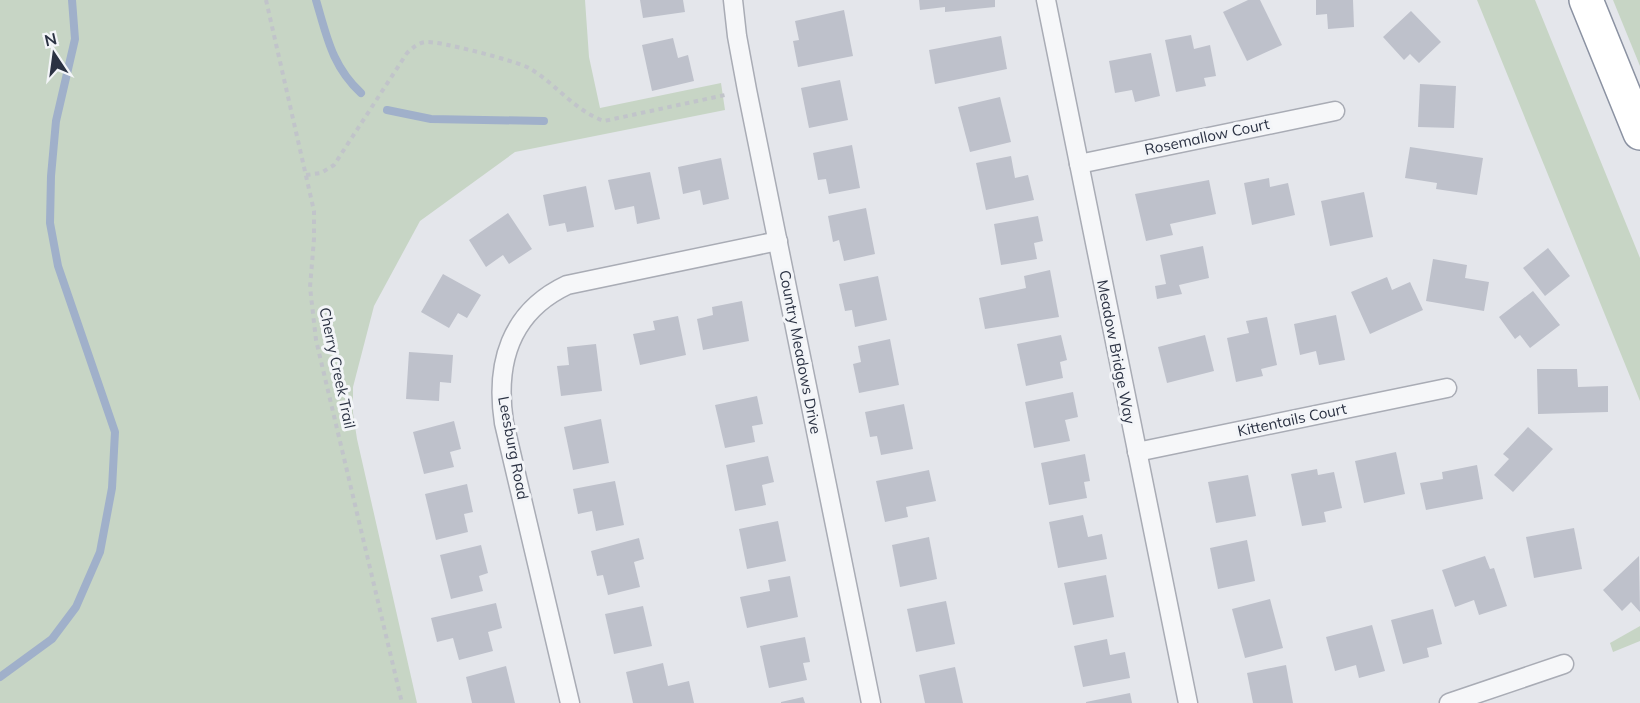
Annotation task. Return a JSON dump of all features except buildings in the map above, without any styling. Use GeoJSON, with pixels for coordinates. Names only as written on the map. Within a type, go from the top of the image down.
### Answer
{"type":"FeatureCollection","features":[{"type":"Feature","properties":{"kind":"highway"},"geometry":{"type":"LineString","coordinates":[[1586,0],[1640,133]]}},
{"type":"Feature","properties":{"kind":"street","name":"Country Meadows Drive"},"geometry":{"type":"LineString","coordinates":[[733,0],[737,36],[871,703]]}},
{"type":"Feature","properties":{"kind":"street","name":"Meadow Bridge Way"},"geometry":{"type":"LineString","coordinates":[[1046,0],[1188,703]]}},
{"type":"Feature","properties":{"kind":"street","name":"Rosemallow Court"},"geometry":{"type":"LineString","coordinates":[[1079,164],[1335,111]]}},
{"type":"Feature","properties":{"kind":"street","name":"Leesburg Road"},"geometry":{"type":"LineString","coordinates":[[570,703],[503,413],[501,372],[510,344],[534,308],[555,291],[567,285],[778,241]]}},
{"type":"Feature","properties":{"kind":"street","name":"Kittentails Court"},"geometry":{"type":"LineString","coordinates":[[1137,452],[1447,388]]}},
{"type":"Feature","properties":{"kind":"street"},"geometry":{"type":"LineString","coordinates":[[1449,703],[1564,664]]}},
{"type":"Feature","properties":{"kind":"path","name":"Cherry Creek Trail"},"geometry":{"type":"LineString","coordinates":[[267,0],[315,224],[310,287],[316,339],[402,703]]}},
{"type":"Feature","properties":{"kind":"path"},"geometry":{"type":"LineString","coordinates":[[306,175],[321,173],[334,165],[407,53],[417,44],[424,42],[443,44],[523,65],[590,114],[604,121],[725,95]]}},
{"type":"Feature","properties":{"kind":"green space"},"geometry":{"type":"Polygon","coordinates":[[[0,0],[585,0],[589,57],[600,108],[721,83],[725,110],[515,152],[420,221],[374,306],[353,387],[353,413],[417,703],[0,703],[0,0]]]}},
{"type":"Feature","properties":{"kind":"green space"},"geometry":{"type":"Polygon","coordinates":[[[1477,0],[1535,0],[1640,258],[1640,401],[1477,0]]]}},
{"type":"Feature","properties":{"kind":"green space"},"geometry":{"type":"Polygon","coordinates":[[[1613,0],[1640,0],[1640,66],[1613,0]]]}},
{"type":"Feature","properties":{"kind":"green space"},"geometry":{"type":"Polygon","coordinates":[[[1640,626],[1640,641],[1613,652],[1610,643],[1640,626]]]}},
{"type":"Feature","properties":{"kind":"waterway"},"geometry":{"type":"LineString","coordinates":[[0,677],[52,639],[76,607],[100,552],[112,488],[115,432],[58,266],[50,223],[56,121],[75,39],[72,0]]}},
{"type":"Feature","properties":{"kind":"waterway"},"geometry":{"type":"LineString","coordinates":[[316,0],[327,39],[337,61],[351,83],[361,93]]}},
{"type":"Feature","properties":{"kind":"waterway"},"geometry":{"type":"LineString","coordinates":[[387,110],[431,119],[544,121]]}}]}
